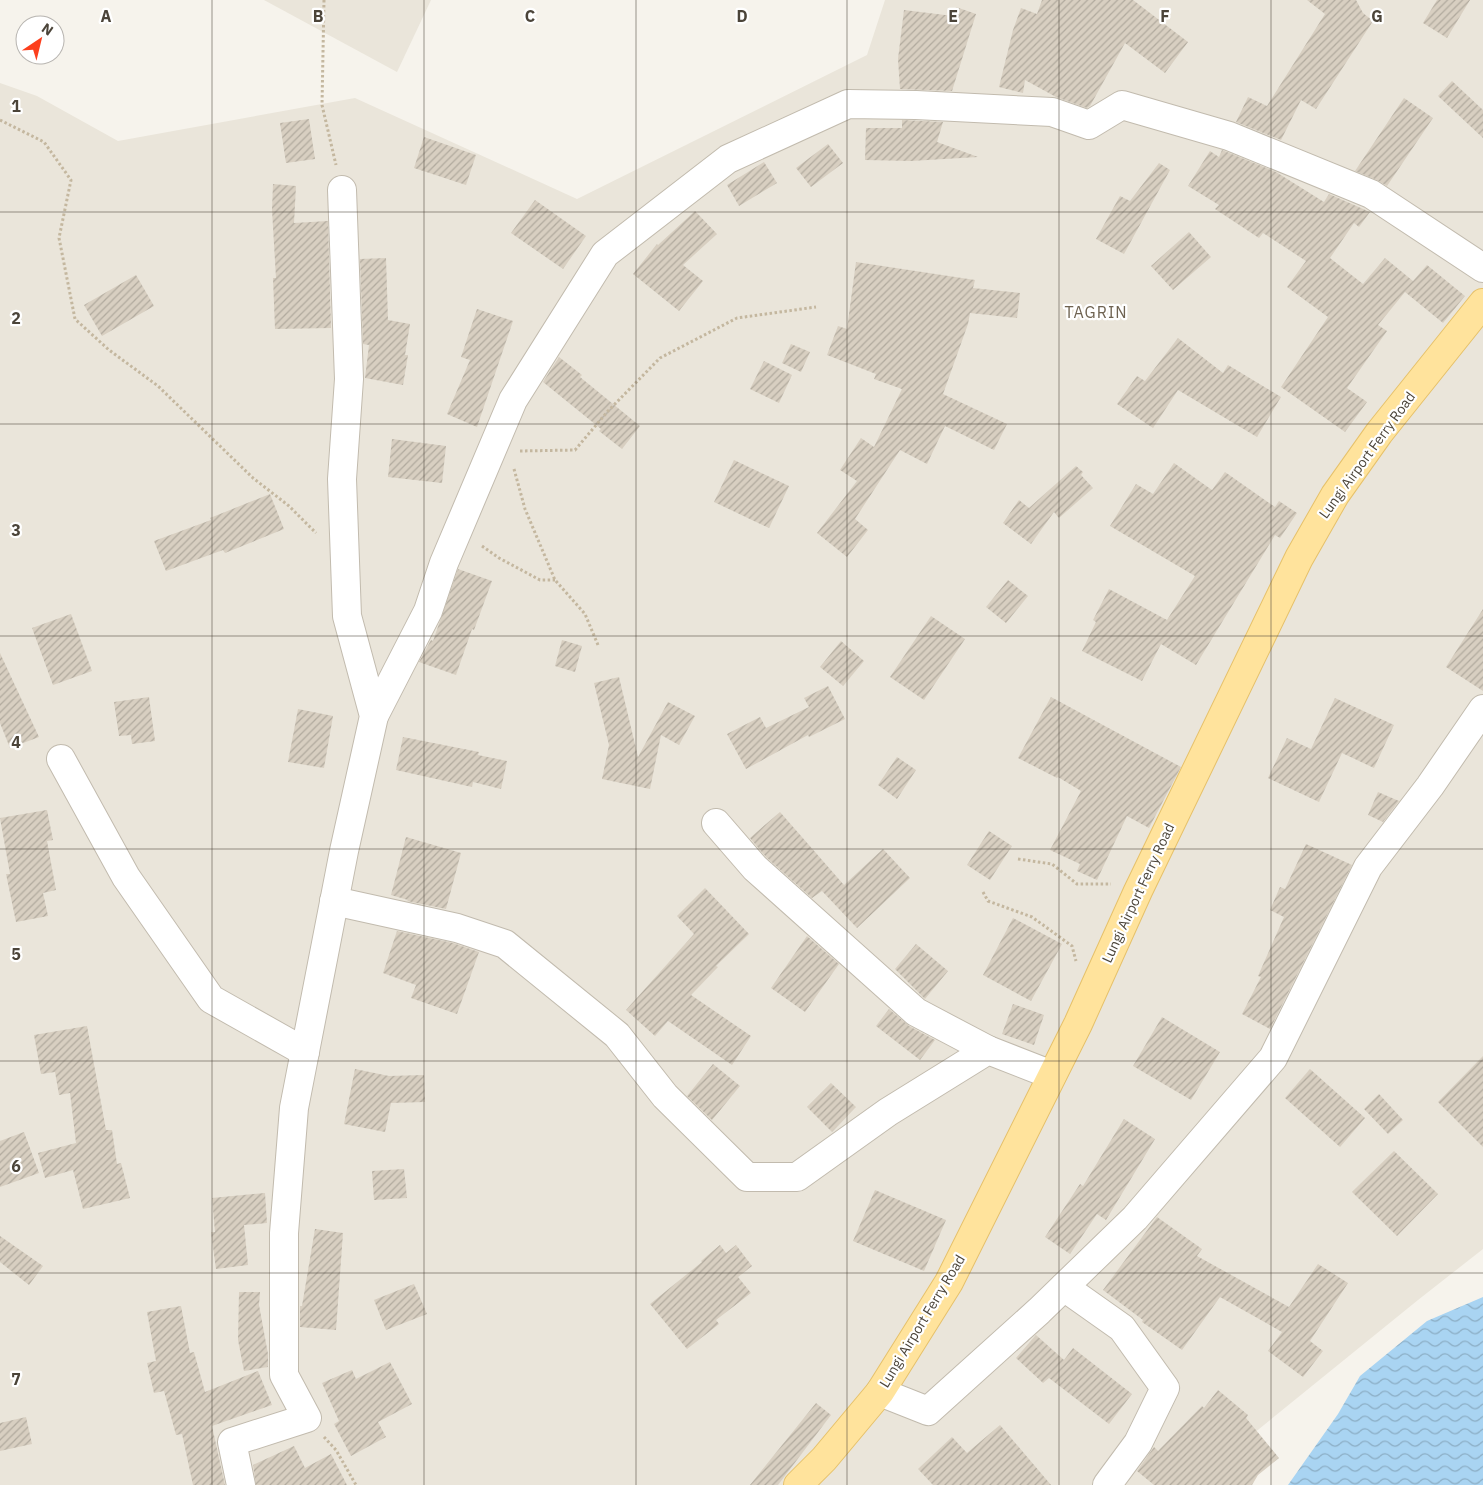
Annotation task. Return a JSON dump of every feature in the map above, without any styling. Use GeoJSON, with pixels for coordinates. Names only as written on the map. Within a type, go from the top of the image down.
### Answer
{"type":"FeatureCollection","features":[{"type":"Feature","properties":{"kind":"main road","name":"Lungi Airport Ferry Road"},"geometry":{"type":"LineString","coordinates":[[798,1485],[824,1459],[880,1392],[948,1282],[1082,1016],[1138,891],[1299,558],[1335,495],[1379,434],[1483,303]]}},
{"type":"Feature","properties":{"kind":"street"},"geometry":{"type":"LineString","coordinates":[[241,1485],[232,1442],[307,1418],[284,1375],[284,1233],[294,1108],[334,901],[374,716],[428,611],[444,563],[513,400],[605,254],[728,159],[848,104],[916,105],[1052,112],[1088,125],[1122,104],[1229,136],[1371,194],[1483,268]]}},
{"type":"Feature","properties":{"kind":"street"},"geometry":{"type":"LineString","coordinates":[[342,190],[349,378],[342,479],[347,616],[374,716]]}},
{"type":"Feature","properties":{"kind":"street"},"geometry":{"type":"LineString","coordinates":[[880,1392],[928,1411],[1064,1287],[1135,1218],[1274,1058],[1368,867],[1430,786],[1483,709]]}},
{"type":"Feature","properties":{"kind":"street"},"geometry":{"type":"LineString","coordinates":[[61,759],[126,877],[211,999],[305,1052]]}},
{"type":"Feature","properties":{"kind":"street"},"geometry":{"type":"LineString","coordinates":[[716,823],[755,868],[916,1012],[988,1050],[1052,1075]]}},
{"type":"Feature","properties":{"kind":"street"},"geometry":{"type":"LineString","coordinates":[[334,901],[457,928],[505,944],[617,1035],[665,1096],[747,1177],[797,1177],[888,1112],[988,1050]]}},
{"type":"Feature","properties":{"kind":"street"},"geometry":{"type":"LineString","coordinates":[[1064,1287],[1122,1328],[1165,1388],[1138,1443],[1107,1485]]}},
{"type":"Feature","properties":{"kind":"path"},"geometry":{"type":"LineString","coordinates":[[324,0],[322,106],[342,190]]}},
{"type":"Feature","properties":{"kind":"path"},"geometry":{"type":"LineString","coordinates":[[0,120],[44,142],[71,180],[59,238],[75,319],[109,350],[158,386],[253,478],[289,506],[345,562]]}},
{"type":"Feature","properties":{"kind":"path"},"geometry":{"type":"LineString","coordinates":[[510,452],[575,450],[608,411],[660,358],[737,318],[816,307]]}},
{"type":"Feature","properties":{"kind":"path"},"geometry":{"type":"LineString","coordinates":[[502,425],[526,509],[555,580],[585,614],[598,645]]}},
{"type":"Feature","properties":{"kind":"path"},"geometry":{"type":"LineString","coordinates":[[459,530],[499,558],[540,580],[555,580]]}},
{"type":"Feature","properties":{"kind":"path"},"geometry":{"type":"LineString","coordinates":[[1018,859],[1052,864],[1076,884],[1108,883],[1138,891]]}},
{"type":"Feature","properties":{"kind":"path"},"geometry":{"type":"LineString","coordinates":[[984,892],[988,901],[1032,917],[1072,946],[1078,969]]}},
{"type":"Feature","properties":{"kind":"path"},"geometry":{"type":"LineString","coordinates":[[307,1418],[336,1450],[356,1485]]}},
{"type":"Feature","properties":{"kind":"shaded area"},"geometry":{"type":"Polygon","coordinates":[[[264,0],[431,0],[397,72],[264,0]]]}},
{"type":"Feature","properties":{"kind":"shaded area"},"geometry":{"type":"Polygon","coordinates":[[[885,0],[1483,0],[1483,1249],[1190,1485],[0,1485],[0,83],[37,96],[118,141],[355,98],[577,199],[867,55],[885,0]]]}},
{"type":"Feature","properties":{"kind":"water"},"geometry":{"type":"Polygon","coordinates":[[[1483,1297],[1483,1485],[1288,1485],[1338,1414],[1360,1376],[1427,1321],[1483,1297]]]}},
{"type":"Feature","properties":{"kind":"building"},"geometry":{"type":"Polygon","coordinates":[[[1042,0],[1133,0],[1188,42],[1165,73],[1125,43],[1090,106],[1087,108],[1056,97],[1025,80],[1023,93],[999,87],[1013,30],[1021,8],[1037,14],[1042,0]]]}},
{"type":"Feature","properties":{"kind":"building"},"geometry":{"type":"Polygon","coordinates":[[[1307,0],[1356,0],[1363,13],[1373,21],[1316,109],[1301,100],[1281,140],[1236,122],[1248,97],[1267,106],[1325,14],[1307,0]]]}},
{"type":"Feature","properties":{"kind":"building"},"geometry":{"type":"Polygon","coordinates":[[[1437,0],[1470,0],[1447,38],[1423,23],[1437,0]]]}},
{"type":"Feature","properties":{"kind":"building"},"geometry":{"type":"Polygon","coordinates":[[[956,7],[976,14],[952,91],[900,89],[898,59],[904,10],[953,16],[956,7]]]}},
{"type":"Feature","properties":{"kind":"building"},"geometry":{"type":"Polygon","coordinates":[[[1452,81],[1483,110],[1483,138],[1438,96],[1452,81]]]}},
{"type":"Feature","properties":{"kind":"building"},"geometry":{"type":"Polygon","coordinates":[[[1404,98],[1433,118],[1387,186],[1355,171],[1404,98]]]}},
{"type":"Feature","properties":{"kind":"building"},"geometry":{"type":"Polygon","coordinates":[[[309,119],[315,159],[286,163],[280,123],[309,119]]]}},
{"type":"Feature","properties":{"kind":"building"},"geometry":{"type":"Polygon","coordinates":[[[902,120],[943,122],[937,142],[978,157],[911,161],[865,160],[866,128],[902,128],[902,120]]]}},
{"type":"Feature","properties":{"kind":"building"},"geometry":{"type":"Polygon","coordinates":[[[424,137],[476,155],[466,185],[414,168],[424,137]]]}},
{"type":"Feature","properties":{"kind":"building"},"geometry":{"type":"Polygon","coordinates":[[[828,144],[843,163],[811,187],[796,168],[828,144]]]}},
{"type":"Feature","properties":{"kind":"building"},"geometry":{"type":"Polygon","coordinates":[[[1222,150],[1276,172],[1324,202],[1329,194],[1370,212],[1359,227],[1354,223],[1330,258],[1363,284],[1385,258],[1413,281],[1427,265],[1465,296],[1443,323],[1405,292],[1378,325],[1387,331],[1347,388],[1367,402],[1345,432],[1281,387],[1328,317],[1287,287],[1306,261],[1263,233],[1259,238],[1215,209],[1219,205],[1188,186],[1210,151],[1219,157],[1222,150]]]}},
{"type":"Feature","properties":{"kind":"building"},"geometry":{"type":"Polygon","coordinates":[[[764,162],[777,183],[739,206],[727,185],[764,162]]]}},
{"type":"Feature","properties":{"kind":"building"},"geometry":{"type":"Polygon","coordinates":[[[1159,163],[1170,170],[1124,254],[1096,239],[1120,196],[1130,201],[1159,163]]]}},
{"type":"Feature","properties":{"kind":"building"},"geometry":{"type":"Polygon","coordinates":[[[273,184],[296,186],[294,223],[328,221],[331,328],[275,329],[273,278],[276,278],[272,210],[273,184]]]}},
{"type":"Feature","properties":{"kind":"building"},"geometry":{"type":"Polygon","coordinates":[[[535,200],[586,236],[563,269],[511,233],[535,200]]]}},
{"type":"Feature","properties":{"kind":"building"},"geometry":{"type":"Polygon","coordinates":[[[695,211],[717,234],[683,265],[703,281],[679,311],[633,274],[657,244],[695,211]]]}},
{"type":"Feature","properties":{"kind":"building"},"geometry":{"type":"Polygon","coordinates":[[[1189,232],[1211,257],[1173,290],[1151,266],[1189,232]]]}},
{"type":"Feature","properties":{"kind":"building"},"geometry":{"type":"Polygon","coordinates":[[[386,258],[388,320],[410,324],[405,355],[408,355],[403,385],[365,378],[369,345],[363,344],[360,259],[386,258]]]}},
{"type":"Feature","properties":{"kind":"building"},"geometry":{"type":"Polygon","coordinates":[[[856,262],[975,280],[973,288],[1020,293],[1017,318],[970,313],[968,324],[943,394],[1007,424],[994,450],[945,426],[927,464],[900,450],[855,519],[868,530],[847,557],[817,533],[857,481],[840,470],[861,438],[874,447],[902,389],[874,379],[876,374],[827,355],[838,326],[847,329],[856,262]]]}},
{"type":"Feature","properties":{"kind":"building"},"geometry":{"type":"Polygon","coordinates":[[[136,275],[154,306],[102,336],[84,305],[136,275]]]}},
{"type":"Feature","properties":{"kind":"building"},"geometry":{"type":"Polygon","coordinates":[[[477,309],[513,321],[477,427],[447,414],[470,360],[461,357],[477,309]]]}},
{"type":"Feature","properties":{"kind":"building"},"geometry":{"type":"Polygon","coordinates":[[[1178,338],[1223,373],[1228,365],[1281,397],[1257,437],[1178,390],[1153,428],[1117,404],[1137,376],[1145,381],[1178,338]]]}},
{"type":"Feature","properties":{"kind":"building"},"geometry":{"type":"Polygon","coordinates":[[[791,344],[810,352],[801,372],[782,363],[791,344]]]}},
{"type":"Feature","properties":{"kind":"building"},"geometry":{"type":"Polygon","coordinates":[[[559,357],[582,375],[580,377],[640,426],[622,449],[599,431],[601,429],[543,382],[559,357]]]}},
{"type":"Feature","properties":{"kind":"building"},"geometry":{"type":"Polygon","coordinates":[[[764,361],[792,375],[779,403],[750,389],[764,361]]]}},
{"type":"Feature","properties":{"kind":"building"},"geometry":{"type":"Polygon","coordinates":[[[392,439],[446,446],[442,483],[388,477],[392,439]]]}},
{"type":"Feature","properties":{"kind":"building"},"geometry":{"type":"Polygon","coordinates":[[[734,460],[789,486],[769,528],[714,502],[734,460]]]}},
{"type":"Feature","properties":{"kind":"building"},"geometry":{"type":"Polygon","coordinates":[[[1174,463],[1212,490],[1225,472],[1275,507],[1279,501],[1297,513],[1280,538],[1275,535],[1196,665],[1161,644],[1142,681],[1082,651],[1096,622],[1093,620],[1109,589],[1167,620],[1195,576],[1110,526],[1136,484],[1153,494],[1174,463]]]}},
{"type":"Feature","properties":{"kind":"building"},"geometry":{"type":"Polygon","coordinates":[[[1076,466],[1083,472],[1081,475],[1093,488],[1059,518],[1054,512],[1031,544],[1003,523],[1019,500],[1029,508],[1076,466]]]}},
{"type":"Feature","properties":{"kind":"building"},"geometry":{"type":"Polygon","coordinates":[[[270,494],[284,529],[225,553],[223,550],[166,571],[154,541],[211,520],[210,518],[270,494]]]}},
{"type":"Feature","properties":{"kind":"building"},"geometry":{"type":"Polygon","coordinates":[[[458,569],[492,581],[474,630],[472,629],[456,675],[419,662],[431,640],[433,641],[458,569]]]}},
{"type":"Feature","properties":{"kind":"building"},"geometry":{"type":"Polygon","coordinates":[[[1008,580],[1028,596],[1006,623],[986,607],[1008,580]]]}},
{"type":"Feature","properties":{"kind":"building"},"geometry":{"type":"Polygon","coordinates":[[[1483,609],[1483,691],[1446,667],[1483,609]]]}},
{"type":"Feature","properties":{"kind":"building"},"geometry":{"type":"Polygon","coordinates":[[[71,614],[92,671],[53,685],[32,628],[71,614]]]}},
{"type":"Feature","properties":{"kind":"building"},"geometry":{"type":"Polygon","coordinates":[[[931,616],[965,639],[924,700],[890,677],[931,616]]]}},
{"type":"Feature","properties":{"kind":"building"},"geometry":{"type":"Polygon","coordinates":[[[562,640],[582,646],[575,672],[555,666],[562,640]]]}},
{"type":"Feature","properties":{"kind":"building"},"geometry":{"type":"Polygon","coordinates":[[[841,641],[864,661],[843,686],[820,667],[841,641]]]}},
{"type":"Feature","properties":{"kind":"building"},"geometry":{"type":"Polygon","coordinates":[[[0,653],[39,737],[10,748],[0,723],[0,653]]]}},
{"type":"Feature","properties":{"kind":"building"},"geometry":{"type":"Polygon","coordinates":[[[619,677],[638,757],[668,702],[695,716],[679,745],[661,735],[650,789],[602,779],[609,745],[594,683],[619,677]]]}},
{"type":"Feature","properties":{"kind":"building"},"geometry":{"type":"Polygon","coordinates":[[[828,686],[845,719],[809,737],[808,735],[746,769],[727,734],[760,717],[766,728],[809,707],[804,698],[828,686]]]}},
{"type":"Feature","properties":{"kind":"building"},"geometry":{"type":"Polygon","coordinates":[[[149,697],[155,741],[132,744],[131,735],[119,736],[114,702],[149,697]]]}},
{"type":"Feature","properties":{"kind":"building"},"geometry":{"type":"Polygon","coordinates":[[[1051,697],[1181,767],[1149,828],[1127,816],[1097,880],[1077,871],[1080,864],[1050,850],[1081,791],[1058,777],[1018,758],[1051,697]]]}},
{"type":"Feature","properties":{"kind":"building"},"geometry":{"type":"Polygon","coordinates":[[[1335,698],[1394,725],[1374,768],[1342,753],[1319,802],[1268,778],[1287,738],[1311,749],[1335,698]]]}},
{"type":"Feature","properties":{"kind":"building"},"geometry":{"type":"Polygon","coordinates":[[[298,709],[333,716],[324,768],[288,762],[298,709]]]}},
{"type":"Feature","properties":{"kind":"building"},"geometry":{"type":"Polygon","coordinates":[[[403,737],[479,752],[478,755],[507,761],[501,789],[473,782],[472,787],[396,770],[403,737]]]}},
{"type":"Feature","properties":{"kind":"building"},"geometry":{"type":"Polygon","coordinates":[[[897,757],[916,770],[897,799],[878,785],[897,757]]]}},
{"type":"Feature","properties":{"kind":"building"},"geometry":{"type":"Polygon","coordinates":[[[1378,792],[1399,801],[1383,822],[1368,815],[1378,792]]]}},
{"type":"Feature","properties":{"kind":"building"},"geometry":{"type":"Polygon","coordinates":[[[47,810],[53,840],[47,841],[56,890],[43,893],[48,916],[16,922],[6,874],[10,874],[0,818],[47,810]]]}},
{"type":"Feature","properties":{"kind":"building"},"geometry":{"type":"Polygon","coordinates":[[[780,812],[844,885],[883,849],[910,878],[857,928],[822,891],[812,898],[766,857],[750,838],[780,812]]]}},
{"type":"Feature","properties":{"kind":"building"},"geometry":{"type":"Polygon","coordinates":[[[989,831],[1012,846],[990,880],[967,865],[989,831]]]}},
{"type":"Feature","properties":{"kind":"building"},"geometry":{"type":"Polygon","coordinates":[[[406,837],[461,853],[446,909],[407,901],[391,895],[406,837]]]}},
{"type":"Feature","properties":{"kind":"building"},"geometry":{"type":"Polygon","coordinates":[[[1306,844],[1352,865],[1270,1029],[1242,1014],[1261,977],[1258,976],[1284,917],[1270,910],[1280,887],[1285,889],[1306,844]]]}},
{"type":"Feature","properties":{"kind":"building"},"geometry":{"type":"Polygon","coordinates":[[[705,888],[749,934],[716,966],[718,967],[691,995],[751,1036],[732,1065],[668,1021],[655,1036],[626,1010],[694,934],[677,916],[705,888]]]}},
{"type":"Feature","properties":{"kind":"building"},"geometry":{"type":"Polygon","coordinates":[[[1013,918],[1062,944],[1031,1001],[983,975],[1013,918]]]}},
{"type":"Feature","properties":{"kind":"building"},"geometry":{"type":"Polygon","coordinates":[[[397,931],[453,943],[479,952],[457,1014],[411,998],[416,985],[383,973],[397,931]]]}},
{"type":"Feature","properties":{"kind":"building"},"geometry":{"type":"Polygon","coordinates":[[[807,936],[839,964],[805,1012],[771,988],[807,936]]]}},
{"type":"Feature","properties":{"kind":"building"},"geometry":{"type":"Polygon","coordinates":[[[916,944],[948,971],[925,999],[895,969],[916,944]]]}},
{"type":"Feature","properties":{"kind":"building"},"geometry":{"type":"Polygon","coordinates":[[[1013,1004],[1044,1015],[1034,1045],[1002,1034],[1013,1004]]]}},
{"type":"Feature","properties":{"kind":"building"},"geometry":{"type":"Polygon","coordinates":[[[889,1009],[909,1026],[935,1040],[920,1060],[876,1026],[889,1009]]]}},
{"type":"Feature","properties":{"kind":"building"},"geometry":{"type":"Polygon","coordinates":[[[1162,1017],[1220,1052],[1191,1100],[1133,1066],[1162,1017]]]}},
{"type":"Feature","properties":{"kind":"building"},"geometry":{"type":"Polygon","coordinates":[[[87,1026],[106,1130],[112,1130],[117,1164],[121,1163],[130,1198],[83,1209],[73,1170],[45,1178],[38,1153],[76,1143],[70,1093],[59,1095],[55,1072],[41,1074],[34,1035],[87,1026]]]}},
{"type":"Feature","properties":{"kind":"building"},"geometry":{"type":"Polygon","coordinates":[[[1483,1056],[1483,1147],[1438,1102],[1483,1056]]]}},
{"type":"Feature","properties":{"kind":"building"},"geometry":{"type":"Polygon","coordinates":[[[713,1064],[740,1086],[712,1120],[687,1096],[713,1064]]]}},
{"type":"Feature","properties":{"kind":"building"},"geometry":{"type":"Polygon","coordinates":[[[355,1069],[389,1076],[424,1075],[425,1102],[391,1103],[385,1132],[344,1124],[355,1069]]]}},
{"type":"Feature","properties":{"kind":"building"},"geometry":{"type":"Polygon","coordinates":[[[1310,1069],[1365,1118],[1340,1147],[1285,1098],[1310,1069]]]}},
{"type":"Feature","properties":{"kind":"building"},"geometry":{"type":"Polygon","coordinates":[[[831,1083],[856,1107],[832,1132],[807,1107],[831,1083]]]}},
{"type":"Feature","properties":{"kind":"building"},"geometry":{"type":"Polygon","coordinates":[[[1379,1094],[1403,1120],[1388,1134],[1364,1109],[1379,1094]]]}},
{"type":"Feature","properties":{"kind":"building"},"geometry":{"type":"Polygon","coordinates":[[[1124,1119],[1155,1139],[1106,1220],[1097,1214],[1070,1254],[1045,1237],[1080,1184],[1083,1186],[1124,1119]]]}},
{"type":"Feature","properties":{"kind":"building"},"geometry":{"type":"Polygon","coordinates":[[[24,1132],[39,1173],[0,1187],[0,1141],[24,1132]]]}},
{"type":"Feature","properties":{"kind":"building"},"geometry":{"type":"Polygon","coordinates":[[[1394,1151],[1438,1194],[1397,1236],[1352,1192],[1394,1151]]]}},
{"type":"Feature","properties":{"kind":"building"},"geometry":{"type":"Polygon","coordinates":[[[404,1169],[407,1198],[374,1200],[372,1171],[404,1169]]]}},
{"type":"Feature","properties":{"kind":"building"},"geometry":{"type":"Polygon","coordinates":[[[875,1190],[946,1220],[924,1271],[853,1241],[875,1190]]]}},
{"type":"Feature","properties":{"kind":"building"},"geometry":{"type":"Polygon","coordinates":[[[265,1193],[267,1223],[244,1225],[248,1265],[216,1269],[211,1232],[215,1232],[212,1198],[265,1193]]]}},
{"type":"Feature","properties":{"kind":"building"},"geometry":{"type":"Polygon","coordinates":[[[1157,1217],[1202,1249],[1197,1256],[1289,1307],[1318,1264],[1348,1283],[1310,1341],[1323,1351],[1303,1377],[1268,1351],[1282,1332],[1220,1297],[1182,1350],[1142,1322],[1143,1320],[1103,1290],[1157,1217]]]}},
{"type":"Feature","properties":{"kind":"building"},"geometry":{"type":"Polygon","coordinates":[[[315,1229],[343,1233],[336,1330],[300,1327],[300,1306],[302,1306],[315,1229]]]}},
{"type":"Feature","properties":{"kind":"building"},"geometry":{"type":"Polygon","coordinates":[[[0,1236],[43,1266],[29,1285],[0,1262],[0,1236]]]}},
{"type":"Feature","properties":{"kind":"building"},"geometry":{"type":"Polygon","coordinates":[[[720,1245],[726,1253],[736,1245],[752,1266],[738,1277],[751,1293],[716,1320],[719,1324],[687,1349],[650,1304],[720,1245]]]}},
{"type":"Feature","properties":{"kind":"building"},"geometry":{"type":"Polygon","coordinates":[[[414,1284],[427,1314],[386,1330],[374,1300],[414,1284]]]}},
{"type":"Feature","properties":{"kind":"building"},"geometry":{"type":"Polygon","coordinates":[[[239,1292],[260,1292],[259,1305],[268,1354],[268,1367],[244,1371],[238,1340],[239,1292]]]}},
{"type":"Feature","properties":{"kind":"building"},"geometry":{"type":"Polygon","coordinates":[[[181,1306],[190,1353],[194,1352],[205,1392],[258,1371],[272,1405],[212,1426],[225,1485],[193,1485],[182,1434],[176,1435],[164,1391],[154,1393],[147,1363],[156,1361],[147,1312],[181,1306]]]}},
{"type":"Feature","properties":{"kind":"building"},"geometry":{"type":"Polygon","coordinates":[[[1036,1335],[1064,1360],[1073,1348],[1132,1394],[1109,1424],[1049,1378],[1043,1383],[1016,1358],[1036,1335]]]}},
{"type":"Feature","properties":{"kind":"building"},"geometry":{"type":"Polygon","coordinates":[[[390,1362],[412,1404],[378,1422],[386,1437],[351,1456],[334,1424],[339,1421],[322,1383],[352,1370],[356,1379],[390,1362]]]}},
{"type":"Feature","properties":{"kind":"building"},"geometry":{"type":"Polygon","coordinates":[[[1218,1390],[1248,1415],[1246,1418],[1279,1458],[1258,1475],[1252,1485],[1154,1485],[1137,1471],[1154,1447],[1158,1451],[1202,1406],[1204,1408],[1218,1390]]]}},
{"type":"Feature","properties":{"kind":"building"},"geometry":{"type":"Polygon","coordinates":[[[816,1403],[831,1415],[778,1485],[750,1485],[816,1403]]]}},
{"type":"Feature","properties":{"kind":"building"},"geometry":{"type":"Polygon","coordinates":[[[26,1417],[32,1444],[0,1451],[0,1423],[26,1417]]]}},
{"type":"Feature","properties":{"kind":"building"},"geometry":{"type":"Polygon","coordinates":[[[1000,1425],[1051,1485],[933,1485],[918,1469],[952,1437],[967,1453],[1000,1425]]]}},
{"type":"Feature","properties":{"kind":"building"},"geometry":{"type":"Polygon","coordinates":[[[294,1446],[305,1468],[331,1454],[347,1485],[256,1485],[253,1465],[294,1446]]]}},
{"type":"Feature","properties":{"kind":"district","name":"TAGRIN"},"geometry":{"type":"Point","coordinates":[1096,312]}}]}
